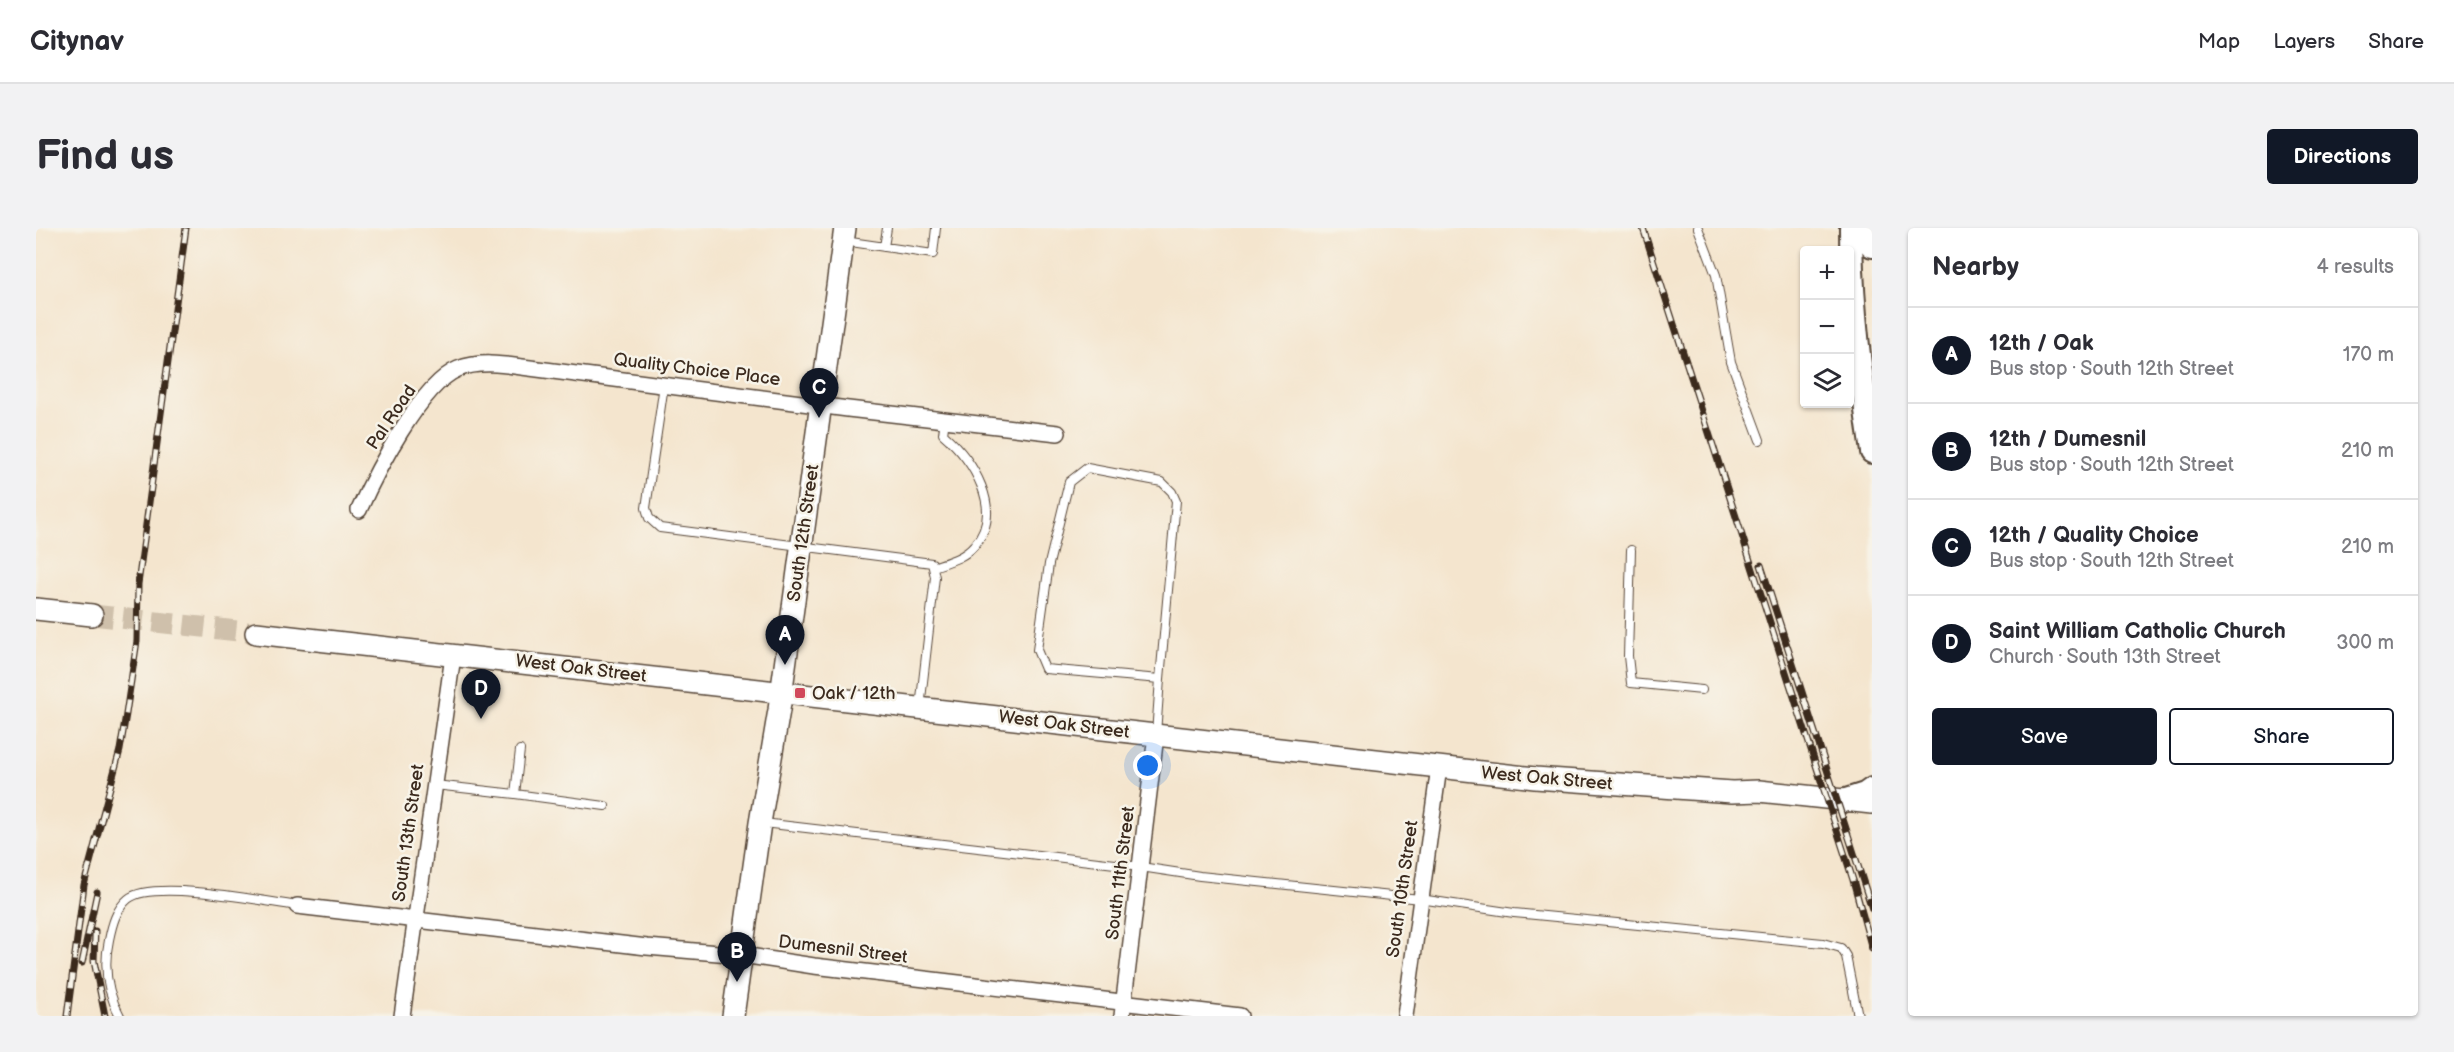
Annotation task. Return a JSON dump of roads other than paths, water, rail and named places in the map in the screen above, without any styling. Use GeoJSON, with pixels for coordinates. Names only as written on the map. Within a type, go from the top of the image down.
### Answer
{"type":"FeatureCollection","features":[{"type":"Feature","properties":{"kind":"main road"},"geometry":{"type":"LineString","coordinates":[[1851,228],[1851,265],[1860,372],[1872,452]]}},
{"type":"Feature","properties":{"kind":"main road"},"geometry":{"type":"LineString","coordinates":[[1870,228],[1872,246]]}},
{"type":"Feature","properties":{"kind":"main road","name":"South 12th Street"},"geometry":{"type":"LineString","coordinates":[[733,1016],[760,823],[782,691],[844,235]]}},
{"type":"Feature","properties":{"kind":"main road"},"geometry":{"type":"LineString","coordinates":[[36,609],[92,615]]}},
{"type":"Feature","properties":{"kind":"main road","name":"West Oak Street"},"geometry":{"type":"LineString","coordinates":[[256,633],[1535,778],[1721,791],[1759,791],[1872,803]]}},
{"type":"Feature","properties":{"kind":"main road"},"geometry":{"type":"LineString","coordinates":[[1844,801],[1865,794],[1872,789]]}},
{"type":"Feature","properties":{"kind":"street","name":"Quality Choice Place"},"geometry":{"type":"LineString","coordinates":[[474,364],[504,365],[1058,433]]}},
{"type":"Feature","properties":{"kind":"street","name":"Pal Road"},"geometry":{"type":"LineString","coordinates":[[359,510],[376,475],[415,412],[440,382],[456,370],[474,364]]}},
{"type":"Feature","properties":{"kind":"street","name":"South 13th Street"},"geometry":{"type":"LineString","coordinates":[[402,1016],[453,656]]}},
{"type":"Feature","properties":{"kind":"street","name":"South 11th Street"},"geometry":{"type":"LineString","coordinates":[[1123,1009],[1156,735]]}},
{"type":"Feature","properties":{"kind":"street","name":"South 10th Street"},"geometry":{"type":"LineString","coordinates":[[1404,1016],[1439,767]]}},
{"type":"Feature","properties":{"kind":"street","name":"Dumesnil Street"},"geometry":{"type":"LineString","coordinates":[[297,906],[647,947],[742,955],[1123,1009],[1240,1016]]}},
{"type":"Feature","properties":{"kind":"lane"},"geometry":{"type":"LineString","coordinates":[[884,247],[887,228]]}},
{"type":"Feature","properties":{"kind":"lane"},"geometry":{"type":"LineString","coordinates":[[844,235],[884,247],[933,254],[936,228]]}},
{"type":"Feature","properties":{"kind":"lane"},"geometry":{"type":"LineString","coordinates":[[1698,228],[1716,275],[1731,362],[1760,440]]}},
{"type":"Feature","properties":{"kind":"lane"},"geometry":{"type":"LineString","coordinates":[[664,385],[646,508],[649,518],[660,528],[932,563],[935,577],[920,708]]}},
{"type":"Feature","properties":{"kind":"lane"},"geometry":{"type":"LineString","coordinates":[[933,567],[955,560],[973,547],[982,532],[986,511],[980,479],[956,445],[943,434],[945,419]]}},
{"type":"Feature","properties":{"kind":"lane"},"geometry":{"type":"LineString","coordinates":[[1156,735],[1160,679],[1162,641],[1173,552],[1176,501],[1172,492],[1162,482],[1087,468],[1069,482],[1066,492],[1049,564],[1037,650],[1039,660],[1045,669],[1160,679]]}},
{"type":"Feature","properties":{"kind":"lane"},"geometry":{"type":"LineString","coordinates":[[1631,550],[1628,656],[1631,683],[1702,690]]}},
{"type":"Feature","properties":{"kind":"lane"},"geometry":{"type":"LineString","coordinates":[[515,794],[520,750]]}},
{"type":"Feature","properties":{"kind":"lane"},"geometry":{"type":"LineString","coordinates":[[435,785],[605,806]]}},
{"type":"Feature","properties":{"kind":"lane"},"geometry":{"type":"LineString","coordinates":[[760,823],[1141,867],[1200,876],[1420,899],[1514,914],[1822,943],[1841,948],[1846,956],[1858,1016]]}},
{"type":"Feature","properties":{"kind":"lane"},"geometry":{"type":"LineString","coordinates":[[120,1016],[106,982],[106,953],[117,912],[130,898],[146,892],[181,890],[297,906]]}},
{"type":"Feature","properties":{"kind":"tunnel"},"geometry":{"type":"LineString","coordinates":[[92,615],[256,633]]}},
{"type":"Feature","properties":{"kind":"railway"},"geometry":{"type":"LineString","coordinates":[[67,1016],[84,885],[120,750],[126,714],[137,641],[138,584],[186,228]]}},
{"type":"Feature","properties":{"kind":"railway"},"geometry":{"type":"LineString","coordinates":[[1643,228],[1853,880],[1872,949]]}},
{"type":"Feature","properties":{"kind":"railway"},"geometry":{"type":"LineString","coordinates":[[1761,565],[1872,909]]}},
{"type":"Feature","properties":{"kind":"railway"},"geometry":{"type":"LineString","coordinates":[[82,963],[97,892]]}},
{"type":"Feature","properties":{"kind":"railway"},"geometry":{"type":"LineString","coordinates":[[95,931],[94,961],[105,1016]]}},
{"type":"Feature","properties":{"kind":"place","name":"12th / Quality Choice"},"geometry":{"type":"Point","coordinates":[819,418]}},
{"type":"Feature","properties":{"kind":"place","name":"12th / Oak"},"geometry":{"type":"Point","coordinates":[785,665]}},
{"type":"Feature","properties":{"kind":"place","name":"Oak / 12th"},"geometry":{"type":"Point","coordinates":[800,693]}},
{"type":"Feature","properties":{"kind":"place","name":"Saint William Catholic Church"},"geometry":{"type":"Point","coordinates":[481,719]}},
{"type":"Feature","properties":{"kind":"place","name":"12th / Dumesnil"},"geometry":{"type":"Point","coordinates":[737,982]}}]}
